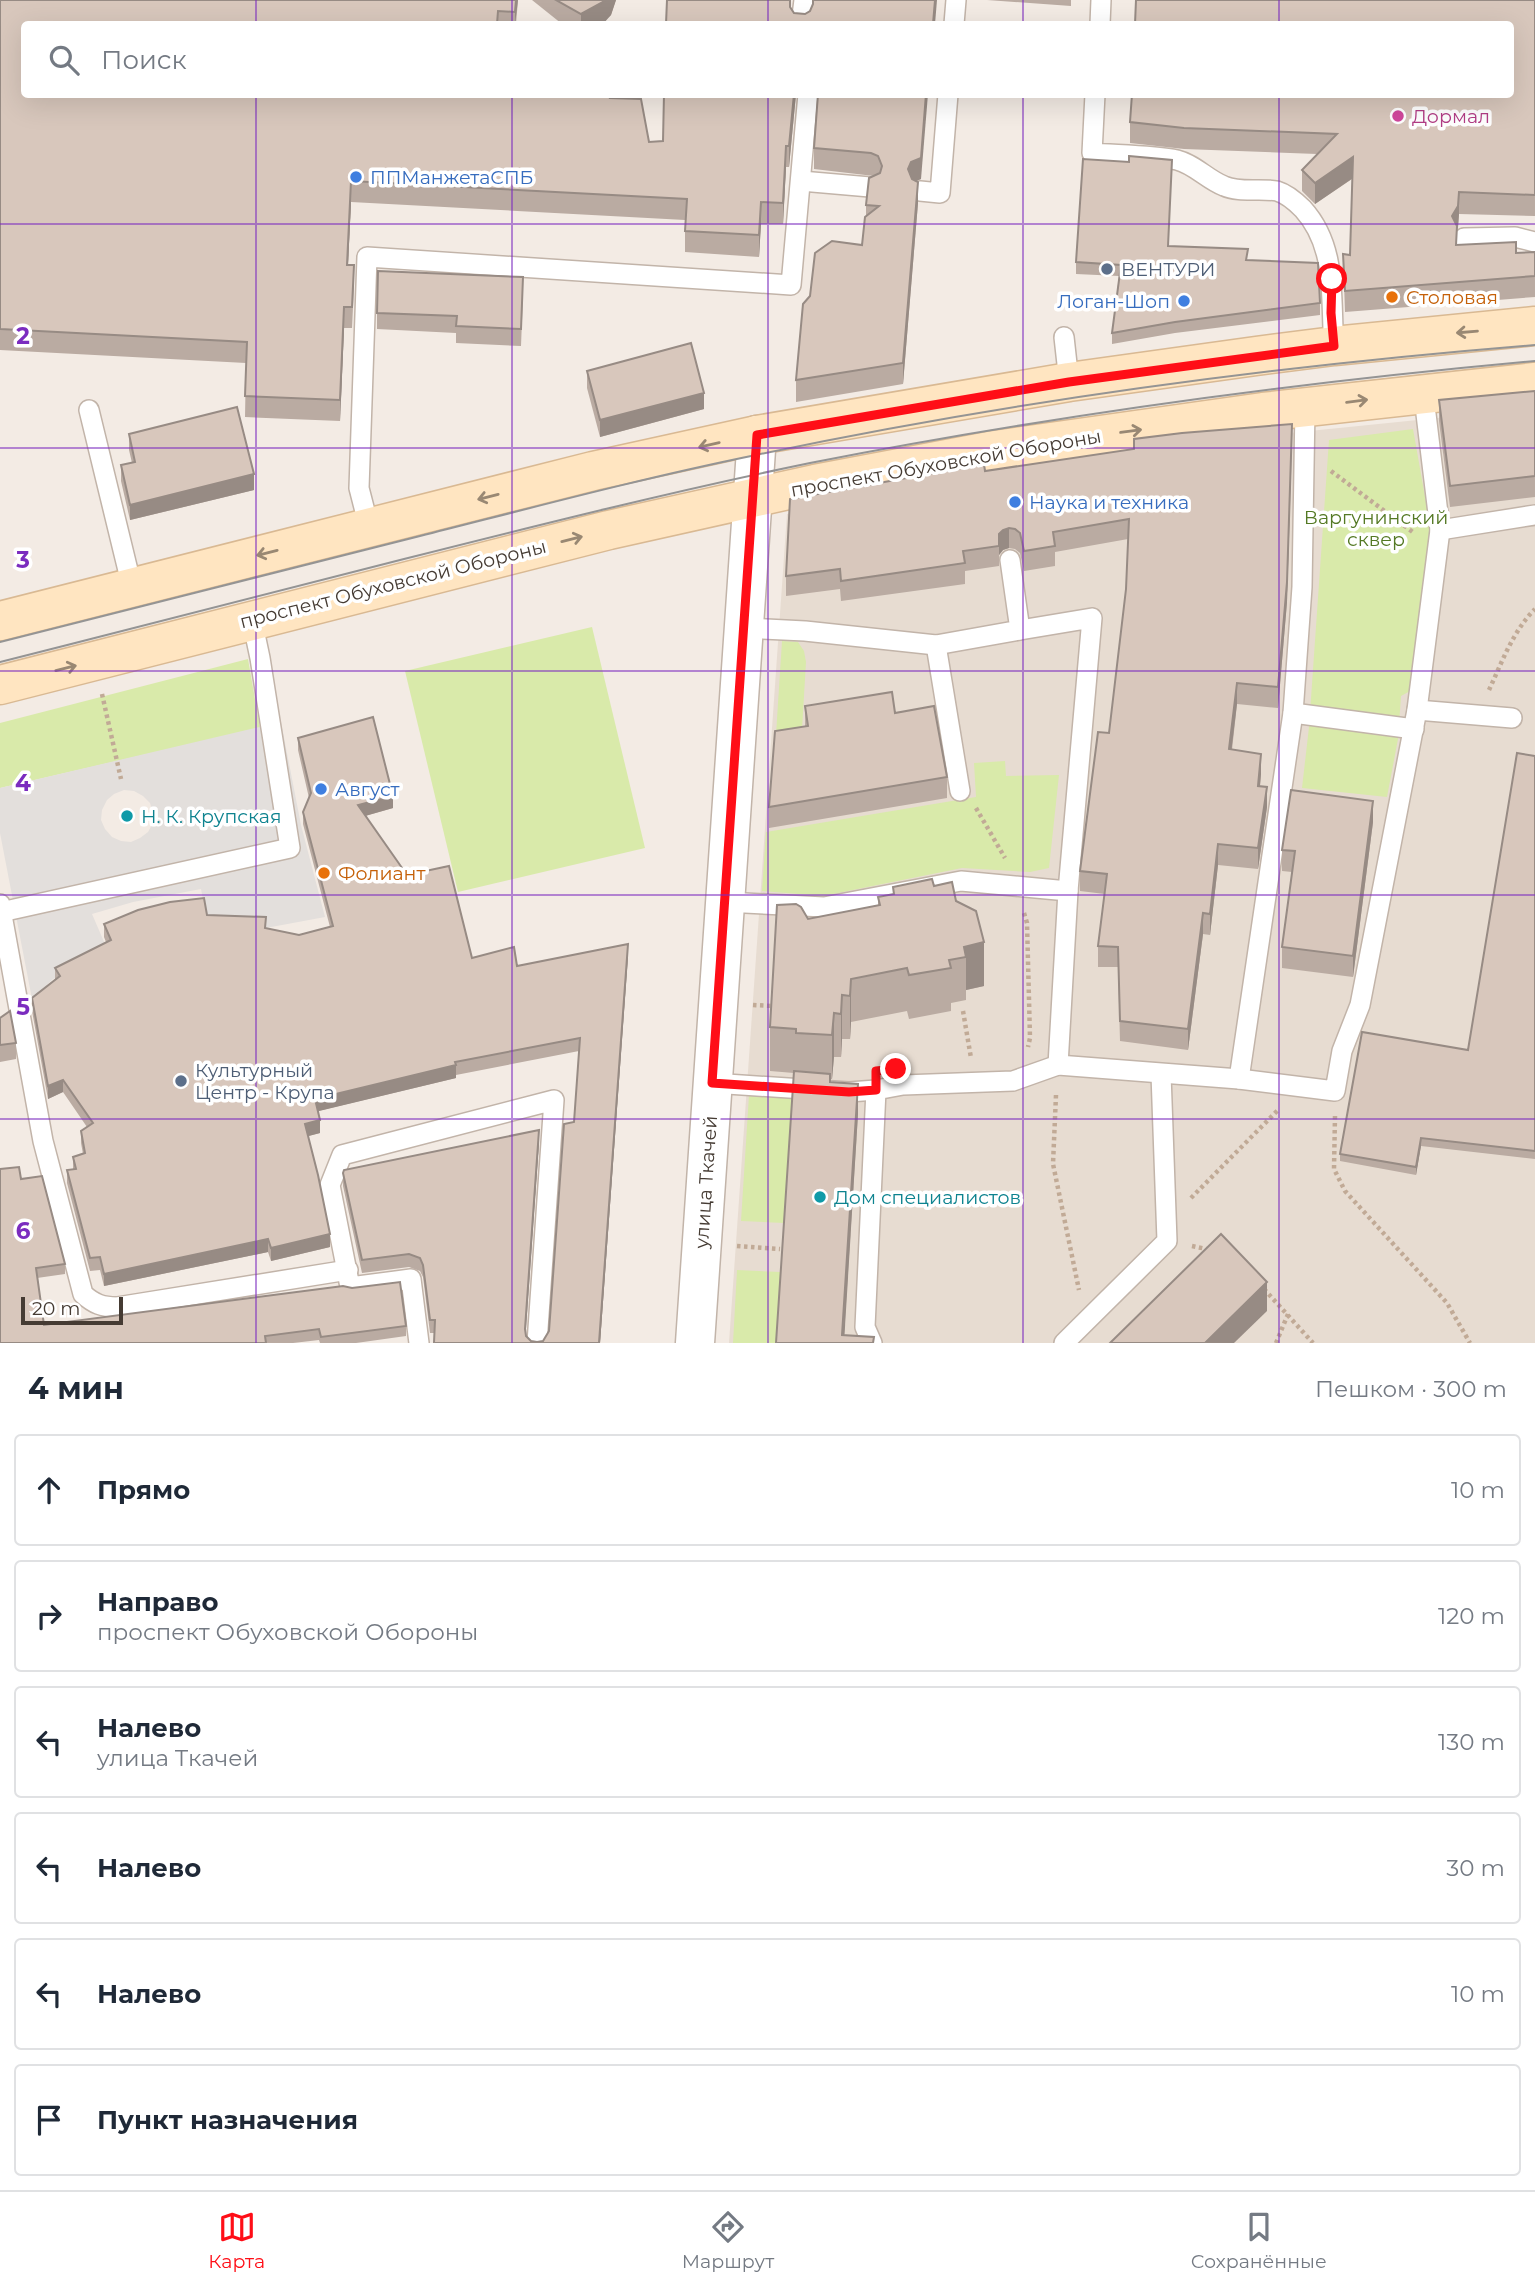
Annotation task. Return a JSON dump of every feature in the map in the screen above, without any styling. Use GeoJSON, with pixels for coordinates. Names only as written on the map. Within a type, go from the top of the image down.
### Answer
{"type":"FeatureCollection","features":[{"type":"Feature","properties":{"kind":"main road"},"geometry":{"type":"LineString","coordinates":[[0,621],[593,471],[757,435],[1069,382],[1334,346],[1535,326]]}},
{"type":"Feature","properties":{"kind":"main road","name":"проспект Обуховской Обороны"},"geometry":{"type":"LineString","coordinates":[[0,685],[609,530],[752,498],[995,450],[1305,407],[1535,382]]}},
{"type":"Feature","properties":{"kind":"street","name":"улица Ткачей"},"geometry":{"type":"LineString","coordinates":[[695,1343],[757,435]]}},
{"type":"Feature","properties":{"kind":"lane"},"geometry":{"type":"LineString","coordinates":[[801,21],[804,0]]}},
{"type":"Feature","properties":{"kind":"lane"},"geometry":{"type":"LineString","coordinates":[[954,21],[956,0]]}},
{"type":"Feature","properties":{"kind":"lane"},"geometry":{"type":"LineString","coordinates":[[1100,21],[1101,0]]}},
{"type":"Feature","properties":{"kind":"lane"},"geometry":{"type":"LineString","coordinates":[[369,527],[359,488],[368,257],[791,285],[808,98]]}},
{"type":"Feature","properties":{"kind":"lane"},"geometry":{"type":"LineString","coordinates":[[920,191],[940,193],[948,98]]}},
{"type":"Feature","properties":{"kind":"lane"},"geometry":{"type":"LineString","coordinates":[[1096,98],[1092,153],[1179,161],[1226,187],[1279,191],[1296,201],[1309,216],[1329,257],[1334,346]]}},
{"type":"Feature","properties":{"kind":"lane"},"geometry":{"type":"LineString","coordinates":[[801,181],[870,187]]}},
{"type":"Feature","properties":{"kind":"lane"},"geometry":{"type":"LineString","coordinates":[[1464,238],[1515,237],[1535,242]]}},
{"type":"Feature","properties":{"kind":"lane"},"geometry":{"type":"LineString","coordinates":[[1064,337],[1069,382]]}},
{"type":"Feature","properties":{"kind":"lane"},"geometry":{"type":"LineString","coordinates":[[1239,1079],[1293,713],[1302,587],[1305,407]]}},
{"type":"Feature","properties":{"kind":"lane"},"geometry":{"type":"LineString","coordinates":[[89,410],[132,587]]}},
{"type":"Feature","properties":{"kind":"lane"},"geometry":{"type":"LineString","coordinates":[[712,1083],[849,1092],[903,1085],[1013,1081],[1058,1065],[1239,1079],[1335,1091],[1342,1051],[1360,1005],[1415,719],[1440,530],[1426,414]]}},
{"type":"Feature","properties":{"kind":"lane"},"geometry":{"type":"LineString","coordinates":[[1440,530],[1535,515]]}},
{"type":"Feature","properties":{"kind":"lane"},"geometry":{"type":"LineString","coordinates":[[1010,560],[1020,630]]}},
{"type":"Feature","properties":{"kind":"lane"},"geometry":{"type":"LineString","coordinates":[[744,628],[805,631],[936,645],[1092,618],[1068,891],[1058,1065]]}},
{"type":"Feature","properties":{"kind":"lane"},"geometry":{"type":"LineString","coordinates":[[252,620],[290,848],[1,908],[43,1142],[83,1294],[92,1303],[117,1307],[348,1270]]}},
{"type":"Feature","properties":{"kind":"lane"},"geometry":{"type":"LineString","coordinates":[[936,645],[966,796]]}},
{"type":"Feature","properties":{"kind":"lane"},"geometry":{"type":"LineString","coordinates":[[1293,713],[1415,719],[1512,718]]}},
{"type":"Feature","properties":{"kind":"lane"},"geometry":{"type":"LineString","coordinates":[[725,902],[824,907],[961,881],[1068,891]]}},
{"type":"Feature","properties":{"kind":"lane"},"geometry":{"type":"LineString","coordinates":[[1064,1343],[1167,1241],[1161,1074]]}},
{"type":"Feature","properties":{"kind":"lane"},"geometry":{"type":"LineString","coordinates":[[872,1343],[865,1327],[876,1090]]}},
{"type":"Feature","properties":{"kind":"lane"},"geometry":{"type":"LineString","coordinates":[[419,1343],[411,1279],[350,1287],[330,1185],[342,1155],[554,1100],[537,1343]]}},
{"type":"Feature","properties":{"kind":"path"},"geometry":{"type":"LineString","coordinates":[[1331,471],[1419,537]]}},
{"type":"Feature","properties":{"kind":"path"},"geometry":{"type":"LineString","coordinates":[[1486,696],[1507,650],[1520,627],[1535,609]]}},
{"type":"Feature","properties":{"kind":"path"},"geometry":{"type":"LineString","coordinates":[[100,687],[121,779]]}},
{"type":"Feature","properties":{"kind":"path"},"geometry":{"type":"LineString","coordinates":[[966,796],[1002,852]]}},
{"type":"Feature","properties":{"kind":"path"},"geometry":{"type":"LineString","coordinates":[[1023,911],[1027,923],[1030,1012],[1030,1038],[1026,1051]]}},
{"type":"Feature","properties":{"kind":"path"},"geometry":{"type":"LineString","coordinates":[[765,1005],[773,1006]]}},
{"type":"Feature","properties":{"kind":"path"},"geometry":{"type":"LineString","coordinates":[[964,1011],[973,1069]]}},
{"type":"Feature","properties":{"kind":"path"},"geometry":{"type":"LineString","coordinates":[[1058,1065],[1053,1164],[1086,1321]]}},
{"type":"Feature","properties":{"kind":"path"},"geometry":{"type":"LineString","coordinates":[[1335,1091],[1334,1169],[1345,1191],[1447,1303],[1470,1343]]}},
{"type":"Feature","properties":{"kind":"path"},"geometry":{"type":"LineString","coordinates":[[1184,1206],[1285,1103]]}},
{"type":"Feature","properties":{"kind":"path"},"geometry":{"type":"LineString","coordinates":[[1167,1241],[1219,1252]]}},
{"type":"Feature","properties":{"kind":"path"},"geometry":{"type":"LineString","coordinates":[[733,1246],[780,1249]]}},
{"type":"Feature","properties":{"kind":"path"},"geometry":{"type":"LineString","coordinates":[[1260,1284],[1313,1343]]}},
{"type":"Feature","properties":{"kind":"path"},"geometry":{"type":"LineString","coordinates":[[1276,1343],[1287,1314]]}},
{"type":"Feature","properties":{"kind":"shaded area"},"geometry":{"type":"Polygon","coordinates":[[[1535,408],[1535,1343],[729,1343],[787,514],[1163,446],[1535,408]]]}},
{"type":"Feature","properties":{"kind":"shaded area"},"geometry":{"type":"Polygon","coordinates":[[[281,722],[301,825],[325,917],[266,928],[208,926],[201,889],[133,902],[92,914],[108,951],[53,979],[32,999],[0,833],[0,788],[281,722]],[[124,790],[114,794],[102,810],[101,820],[105,829],[112,837],[121,841],[131,842],[140,838],[148,832],[153,823],[150,803],[134,791],[124,790]]]}},
{"type":"Feature","properties":{"kind":"green space","name":"Варгунинский сквер"},"geometry":{"type":"Polygon","coordinates":[[[1413,429],[1430,525],[1412,690],[1401,696],[1398,739],[1387,797],[1302,788],[1309,727],[1329,440],[1413,429]]]}},
{"type":"Feature","properties":{"kind":"green space"},"geometry":{"type":"Polygon","coordinates":[[[592,627],[645,848],[458,892],[405,671],[592,627]]]}},
{"type":"Feature","properties":{"kind":"green space"},"geometry":{"type":"Polygon","coordinates":[[[782,641],[798,642],[804,651],[806,662],[801,746],[775,750],[782,641]]]}},
{"type":"Feature","properties":{"kind":"green space"},"geometry":{"type":"Polygon","coordinates":[[[248,659],[260,728],[0,788],[0,723],[248,659]]]}},
{"type":"Feature","properties":{"kind":"green space"},"geometry":{"type":"Polygon","coordinates":[[[1005,761],[1006,776],[1059,775],[1049,868],[1030,872],[962,868],[823,896],[762,891],[766,832],[976,797],[974,763],[1005,761]]]}},
{"type":"Feature","properties":{"kind":"green space"},"geometry":{"type":"Polygon","coordinates":[[[749,1095],[849,1101],[858,1104],[858,1113],[792,1108],[784,1223],[741,1221],[749,1095]]]}},
{"type":"Feature","properties":{"kind":"green space"},"geometry":{"type":"Polygon","coordinates":[[[737,1270],[781,1272],[776,1343],[733,1343],[737,1270]]]}},
{"type":"Feature","properties":{"kind":"building"},"geometry":{"type":"Polygon","coordinates":[[[0,0],[516,0],[515,12],[498,11],[497,21],[21,21],[21,98],[641,99],[649,142],[663,141],[664,98],[794,98],[789,146],[786,146],[783,203],[761,202],[759,235],[685,231],[687,199],[351,181],[347,265],[354,265],[352,307],[344,307],[340,400],[245,396],[247,342],[0,329],[0,0]]]}},
{"type":"Feature","properties":{"kind":"building"},"geometry":{"type":"Polygon","coordinates":[[[556,0],[605,0],[581,14],[556,0]]]}},
{"type":"Feature","properties":{"kind":"building"},"geometry":{"type":"Polygon","coordinates":[[[667,0],[790,0],[794,13],[805,14],[810,11],[813,0],[935,0],[933,21],[666,21],[667,0]]]}},
{"type":"Feature","properties":{"kind":"building"},"geometry":{"type":"Polygon","coordinates":[[[1136,0],[1535,0],[1535,195],[1459,192],[1458,206],[1452,216],[1457,226],[1456,245],[1516,242],[1516,253],[1535,252],[1535,276],[1345,291],[1343,254],[1350,255],[1353,157],[1315,183],[1302,170],[1337,134],[1184,128],[1130,122],[1132,98],[1514,98],[1514,21],[1135,21],[1136,0]]]}},
{"type":"Feature","properties":{"kind":"building"},"geometry":{"type":"Polygon","coordinates":[[[818,98],[926,98],[921,158],[911,162],[908,169],[912,179],[918,182],[903,363],[796,380],[803,304],[810,296],[815,253],[832,241],[862,245],[865,217],[879,206],[866,205],[869,178],[880,173],[882,166],[878,156],[871,153],[814,148],[818,98]]]}},
{"type":"Feature","properties":{"kind":"building"},"geometry":{"type":"Polygon","coordinates":[[[1129,156],[1172,160],[1168,246],[1248,249],[1246,260],[1318,263],[1320,303],[1112,333],[1121,265],[1076,262],[1083,159],[1129,162],[1129,156]]]}},
{"type":"Feature","properties":{"kind":"building"},"geometry":{"type":"Polygon","coordinates":[[[378,271],[523,277],[521,329],[456,326],[457,316],[377,313],[378,271]]]}},
{"type":"Feature","properties":{"kind":"building"},"geometry":{"type":"Polygon","coordinates":[[[691,343],[704,393],[600,420],[587,371],[691,343]]]}},
{"type":"Feature","properties":{"kind":"building"},"geometry":{"type":"Polygon","coordinates":[[[1535,391],[1535,476],[1450,486],[1439,400],[1535,391]]]}},
{"type":"Feature","properties":{"kind":"building"},"geometry":{"type":"Polygon","coordinates":[[[237,407],[254,474],[130,505],[121,465],[135,462],[129,434],[237,407]]]}},
{"type":"Feature","properties":{"kind":"building"},"geometry":{"type":"Polygon","coordinates":[[[1292,424],[1287,582],[1278,687],[1237,683],[1229,749],[1261,754],[1258,786],[1267,787],[1258,848],[1218,844],[1210,914],[1203,913],[1188,1029],[1120,1021],[1118,947],[1098,946],[1107,874],[1080,871],[1098,732],[1109,733],[1126,589],[1129,519],[1053,532],[1055,546],[1024,551],[1020,533],[1009,528],[999,534],[999,546],[963,551],[965,563],[841,581],[840,569],[786,576],[790,499],[984,464],[985,471],[1134,449],[1134,439],[1292,424]]]}},
{"type":"Feature","properties":{"kind":"building"},"geometry":{"type":"Polygon","coordinates":[[[892,692],[895,713],[934,706],[947,777],[769,807],[775,731],[808,726],[805,706],[892,692]]]}},
{"type":"Feature","properties":{"kind":"building"},"geometry":{"type":"Polygon","coordinates":[[[373,717],[393,796],[358,805],[407,875],[449,866],[472,958],[514,947],[517,966],[628,944],[599,1343],[434,1343],[435,1320],[430,1320],[420,1258],[409,1254],[362,1260],[343,1173],[344,1170],[539,1130],[525,1329],[526,1336],[531,1341],[543,1341],[549,1331],[564,1124],[574,1122],[580,1038],[455,1062],[456,1065],[315,1099],[320,1120],[305,1124],[330,1234],[271,1248],[268,1239],[104,1274],[100,1257],[90,1258],[67,1170],[76,1169],[73,1157],[85,1153],[81,1131],[93,1123],[63,1080],[48,1086],[32,998],[60,976],[55,968],[111,940],[104,924],[138,910],[170,902],[204,898],[207,915],[266,917],[265,928],[299,935],[333,926],[303,812],[311,793],[298,738],[373,717]]]}},
{"type":"Feature","properties":{"kind":"building"},"geometry":{"type":"Polygon","coordinates":[[[1517,753],[1535,756],[1535,1151],[1421,1138],[1416,1167],[1340,1154],[1362,1032],[1468,1050],[1517,753]]]}},
{"type":"Feature","properties":{"kind":"building"},"geometry":{"type":"Polygon","coordinates":[[[1291,790],[1373,801],[1353,956],[1282,947],[1295,851],[1282,850],[1291,790]]]}},
{"type":"Feature","properties":{"kind":"building"},"geometry":{"type":"Polygon","coordinates":[[[932,879],[934,886],[952,882],[956,901],[976,911],[984,942],[964,947],[966,957],[949,960],[951,968],[909,975],[907,968],[851,979],[850,996],[842,995],[841,1014],[834,1013],[832,1035],[796,1033],[796,1029],[770,1027],[777,905],[796,904],[808,919],[880,905],[878,897],[894,894],[893,887],[932,879]]]}},
{"type":"Feature","properties":{"kind":"building"},"geometry":{"type":"Polygon","coordinates":[[[10,1011],[16,1043],[0,1045],[0,1018],[10,1011]]]}},
{"type":"Feature","properties":{"kind":"building","name":"Дом специалистов"},"geometry":{"type":"Polygon","coordinates":[[[794,1071],[830,1074],[830,1082],[858,1084],[842,1335],[874,1337],[873,1343],[776,1343],[794,1071]]]}},
{"type":"Feature","properties":{"kind":"building"},"geometry":{"type":"Polygon","coordinates":[[[19,1167],[21,1179],[42,1176],[65,1264],[36,1268],[44,1325],[343,1286],[352,1288],[400,1282],[406,1326],[321,1337],[319,1329],[265,1336],[266,1343],[0,1343],[0,1169],[19,1167]]]}},
{"type":"Feature","properties":{"kind":"building"},"geometry":{"type":"Polygon","coordinates":[[[1221,1234],[1267,1282],[1205,1343],[1110,1343],[1221,1234]]]}},
{"type":"Feature","properties":{"kind":"tram line"},"geometry":{"type":"LineString","coordinates":[[0,642],[629,483],[853,436],[1046,402],[1241,375],[1535,345]]}},
{"type":"Feature","properties":{"kind":"tram line"},"geometry":{"type":"LineString","coordinates":[[0,662],[556,521],[810,463],[990,430],[1171,403],[1535,361]]}},
{"type":"Feature","properties":{"kind":"place","name":"Дормал"},"geometry":{"type":"Point","coordinates":[1398,116]}},
{"type":"Feature","properties":{"kind":"place","name":"ППМанжетаСПБ"},"geometry":{"type":"Point","coordinates":[356,177]}},
{"type":"Feature","properties":{"kind":"place","name":"ВЕНТУРИ"},"geometry":{"type":"Point","coordinates":[1107,269]}},
{"type":"Feature","properties":{"kind":"place","name":"Столовая"},"geometry":{"type":"Point","coordinates":[1392,297]}},
{"type":"Feature","properties":{"kind":"place","name":"Логан-Шоп"},"geometry":{"type":"Point","coordinates":[1184,301]}},
{"type":"Feature","properties":{"kind":"place","name":"Наука и техника"},"geometry":{"type":"Point","coordinates":[1015,502]}},
{"type":"Feature","properties":{"kind":"place","name":"Август"},"geometry":{"type":"Point","coordinates":[321,789]}},
{"type":"Feature","properties":{"kind":"place","name":"Н. К. Крупская"},"geometry":{"type":"Point","coordinates":[127,816]}},
{"type":"Feature","properties":{"kind":"place","name":"Фолиант"},"geometry":{"type":"Point","coordinates":[324,873]}},
{"type":"Feature","properties":{"kind":"place","name":"Культурный Центр - Крупа"},"geometry":{"type":"Point","coordinates":[181,1081]}},
{"type":"Feature","properties":{"kind":"place","name":"Дом специалистов"},"geometry":{"type":"Point","coordinates":[820,1197]}},
{"type":"Feature","properties":{"kind":"route"},"geometry":{"type":"LineString","coordinates":[[896,1069],[876,1071],[876,1090],[849,1092],[712,1083],[757,435],[1069,382],[1334,346],[1332,279]]}}]}
